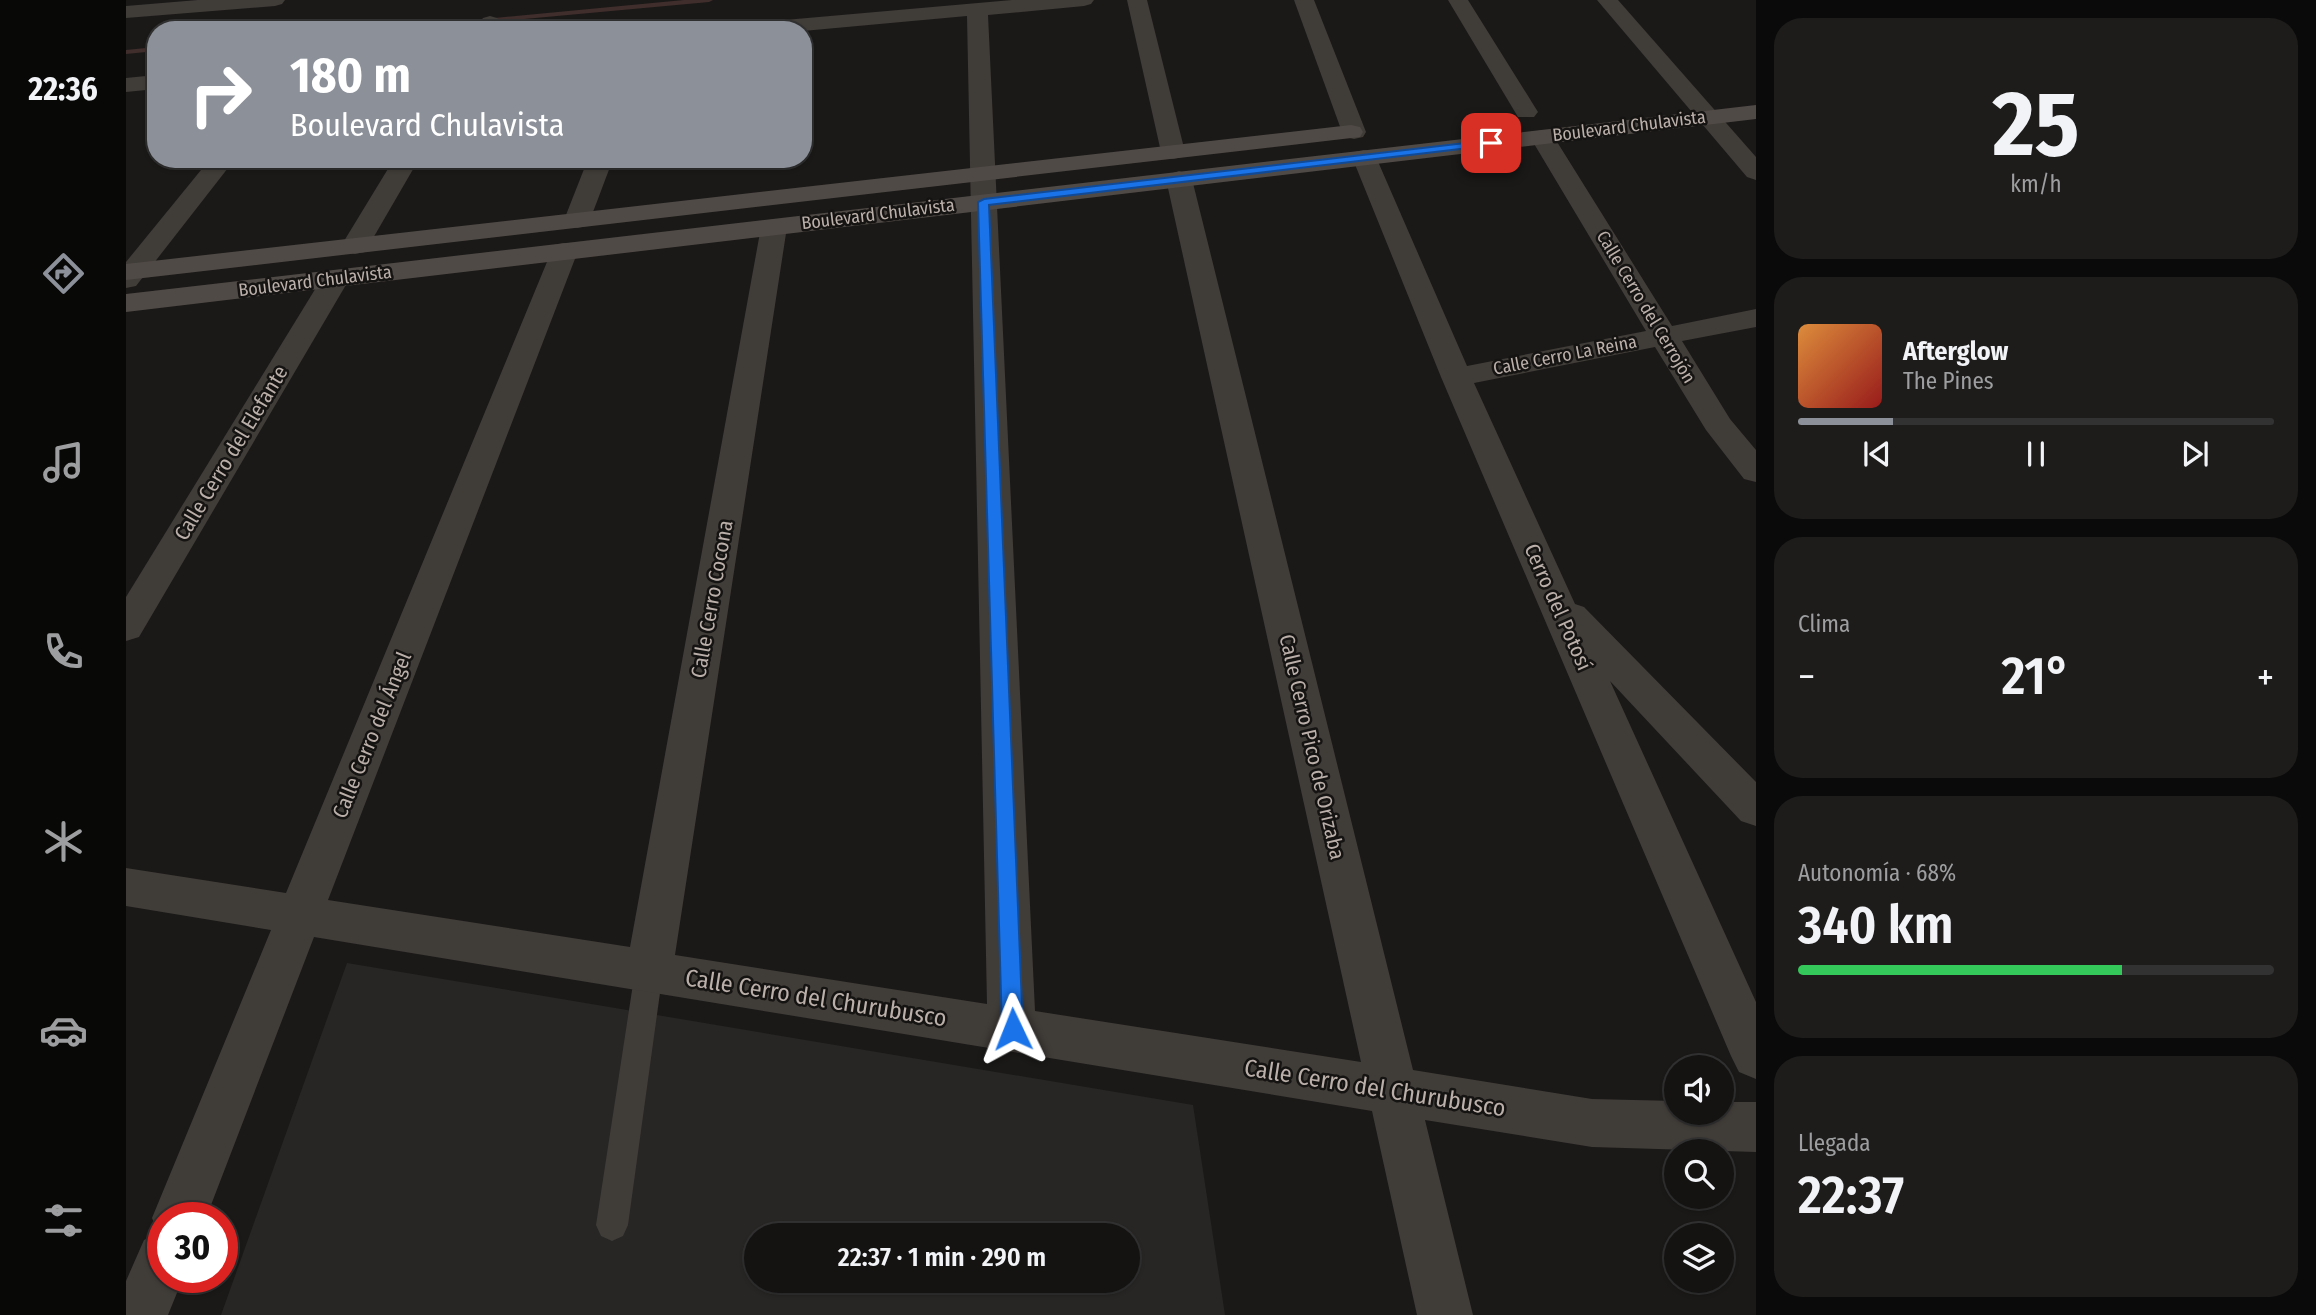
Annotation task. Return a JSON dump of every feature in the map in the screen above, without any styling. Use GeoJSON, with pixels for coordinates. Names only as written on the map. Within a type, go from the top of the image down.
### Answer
{"type":"FeatureCollection","features":[{"type":"Feature","properties":{"kind":"main road","name":"Boulevard Chulavista"},"geometry":{"type":"LineString","coordinates":[[1661,96],[1715,90]]}},
{"type":"Feature","properties":{"kind":"main road","name":"Boulevard Chulavista"},"geometry":{"type":"LineString","coordinates":[[1500,115],[1553,109]]}},
{"type":"Feature","properties":{"kind":"main road","name":"Boulevard Chulavista"},"geometry":{"type":"LineString","coordinates":[[126,303],[336,278],[570,236],[1176,166],[1366,139],[1542,137],[1756,111]]}},
{"type":"Feature","properties":{"kind":"main road","name":"Boulevard Chulavista"},"geometry":{"type":"LineString","coordinates":[[128,274],[355,246],[774,227],[983,188]]}},
{"type":"Feature","properties":{"kind":"street"},"geometry":{"type":"LineString","coordinates":[[126,12],[275,0]]}},
{"type":"Feature","properties":{"kind":"street"},"geometry":{"type":"LineString","coordinates":[[812,23],[1084,0]]}},
{"type":"Feature","properties":{"kind":"street","name":"Calle Cerro Pico de Orizaba"},"geometry":{"type":"LineString","coordinates":[[1137,0],[1445,1315]]}},
{"type":"Feature","properties":{"kind":"street","name":"Cerro del Potosí"},"geometry":{"type":"LineString","coordinates":[[1304,0],[1366,139],[1456,377],[1756,1056]]}},
{"type":"Feature","properties":{"kind":"street"},"geometry":{"type":"LineString","coordinates":[[1458,0],[1526,112]]}},
{"type":"Feature","properties":{"kind":"street"},"geometry":{"type":"LineString","coordinates":[[1607,0],[1756,172]]}},
{"type":"Feature","properties":{"kind":"street"},"geometry":{"type":"LineString","coordinates":[[977,9],[1013,1029]]}},
{"type":"Feature","properties":{"kind":"street"},"geometry":{"type":"LineString","coordinates":[[126,85],[147,83]]}},
{"type":"Feature","properties":{"kind":"street","name":"Calle Cerro del Cerrojón"},"geometry":{"type":"LineString","coordinates":[[1542,137],[1717,423],[1756,472]]}},
{"type":"Feature","properties":{"kind":"street"},"geometry":{"type":"LineString","coordinates":[[128,274],[216,168]]}},
{"type":"Feature","properties":{"kind":"street"},"geometry":{"type":"LineString","coordinates":[[355,246],[402,168]]}},
{"type":"Feature","properties":{"kind":"street","name":"Calle Cerro del Ángel"},"geometry":{"type":"LineString","coordinates":[[185,1202],[597,168]]}},
{"type":"Feature","properties":{"kind":"street","name":"Calle Cerro Cocona"},"geometry":{"type":"LineString","coordinates":[[649,971],[774,227]]}},
{"type":"Feature","properties":{"kind":"street","name":"Calle Cerro del Elefante"},"geometry":{"type":"LineString","coordinates":[[126,628],[336,278]]}},
{"type":"Feature","properties":{"kind":"street","name":"Calle Cerro La Reina"},"geometry":{"type":"LineString","coordinates":[[1456,377],[1756,318]]}},
{"type":"Feature","properties":{"kind":"street"},"geometry":{"type":"LineString","coordinates":[[1554,597],[1756,809]]}},
{"type":"Feature","properties":{"kind":"street","name":"Calle Cerro del Churubusco"},"geometry":{"type":"LineString","coordinates":[[126,887],[1592,1123],[1756,1127]]}},
{"type":"Feature","properties":{"kind":"street"},"geometry":{"type":"LineString","coordinates":[[140,1315],[149,1293]]}},
{"type":"Feature","properties":{"kind":"lane"},"geometry":{"type":"LineString","coordinates":[[612,1225],[649,971]]}},
{"type":"Feature","properties":{"kind":"shaded area"},"geometry":{"type":"Polygon","coordinates":[[[347,963],[1193,1105],[1225,1315],[221,1315],[229,1293],[238,1293],[238,1268],[347,963]]]}},
{"type":"Feature","properties":{"kind":"waterway"},"geometry":{"type":"LineString","coordinates":[[474,21],[709,0]]}},
{"type":"Feature","properties":{"kind":"waterway"},"geometry":{"type":"LineString","coordinates":[[126,52],[147,50]]}},
{"type":"Feature","properties":{"kind":"route"},"geometry":{"type":"LineString","coordinates":[[1013,1029],[984,202],[1491,143]]}}]}
